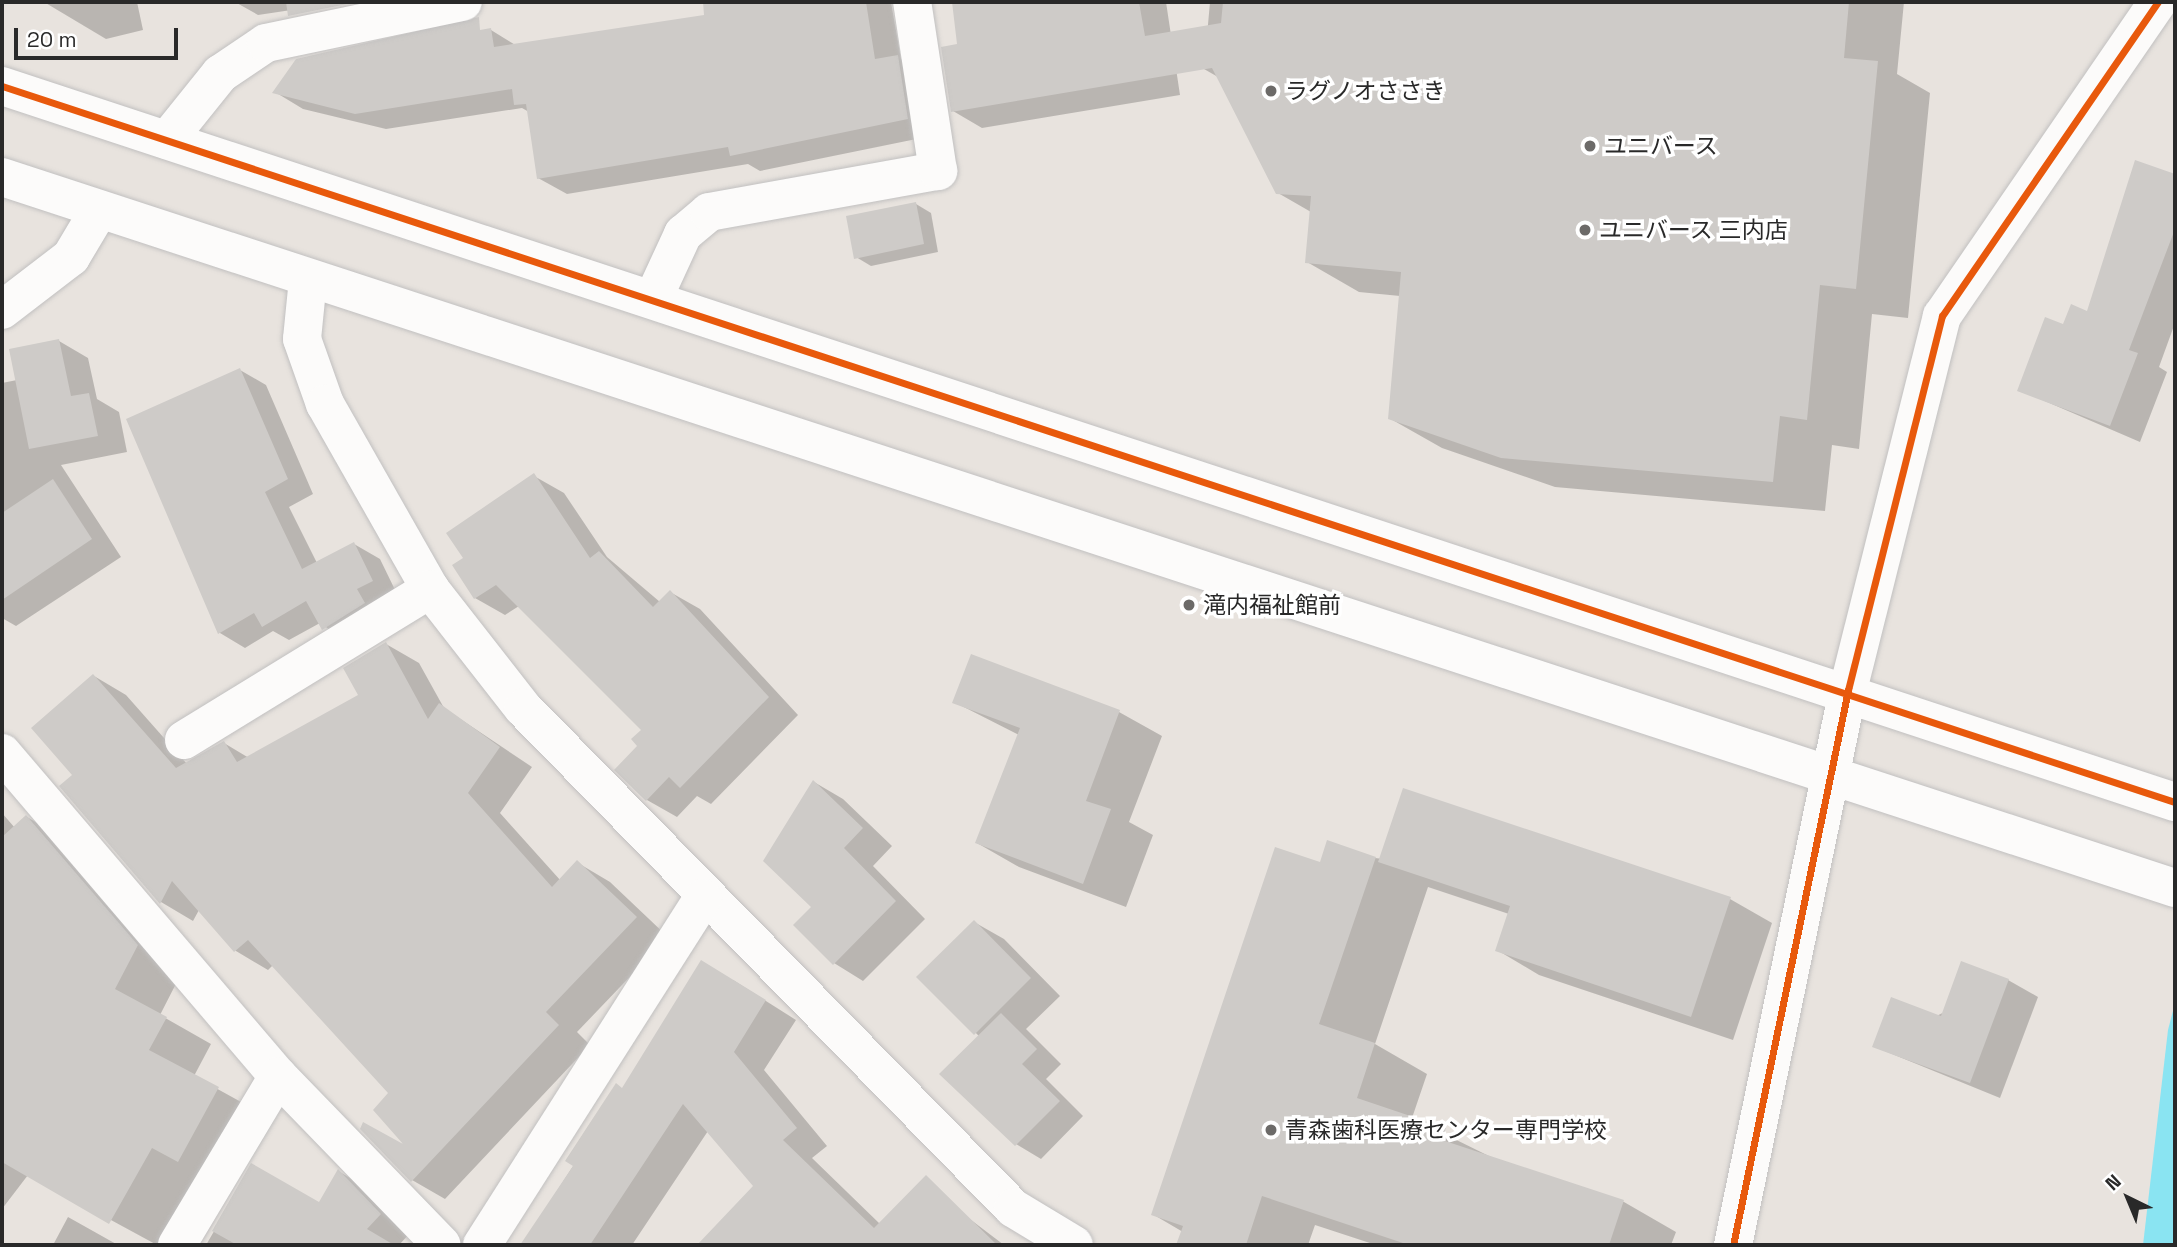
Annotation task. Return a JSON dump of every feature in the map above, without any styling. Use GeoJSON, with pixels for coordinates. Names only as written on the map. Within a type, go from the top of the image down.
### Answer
{"type":"FeatureCollection","features":[{"type":"Feature","properties":{"kind":"street"},"geometry":{"type":"LineString","coordinates":[[167,140],[220,74],[266,43],[407,6],[463,2]]}},
{"type":"Feature","properties":{"kind":"street"},"geometry":{"type":"LineString","coordinates":[[653,299],[683,234],[709,212],[938,171],[912,2]]}},
{"type":"Feature","properties":{"kind":"street"},"geometry":{"type":"LineString","coordinates":[[1732,1245],[1848,690],[1942,316],[2158,2]]}},
{"type":"Feature","properties":{"kind":"street"},"geometry":{"type":"LineString","coordinates":[[2,86],[1848,690],[2175,802]]}},
{"type":"Feature","properties":{"kind":"street"},"geometry":{"type":"LineString","coordinates":[[2,177],[308,279],[1831,772],[2172,887]]}},
{"type":"Feature","properties":{"kind":"street"},"geometry":{"type":"LineString","coordinates":[[2,310],[71,257],[99,209]]}},
{"type":"Feature","properties":{"kind":"street"},"geometry":{"type":"LineString","coordinates":[[308,279],[302,338],[316,385],[430,589],[523,708],[704,898],[1013,1208],[1074,1245]]}},
{"type":"Feature","properties":{"kind":"street"},"geometry":{"type":"LineString","coordinates":[[184,740],[430,589]]}},
{"type":"Feature","properties":{"kind":"street"},"geometry":{"type":"LineString","coordinates":[[2,753],[278,1076],[442,1245]]}},
{"type":"Feature","properties":{"kind":"street"},"geometry":{"type":"LineString","coordinates":[[482,1245],[704,898]]}},
{"type":"Feature","properties":{"kind":"street"},"geometry":{"type":"LineString","coordinates":[[177,1245],[278,1076]]}},
{"type":"Feature","properties":{"kind":"water"},"geometry":{"type":"Polygon","coordinates":[[[2175,1003],[2175,1245],[2143,1245],[2168,1030],[2175,1003]]]}},
{"type":"Feature","properties":{"kind":"building"},"geometry":{"type":"Polygon","coordinates":[[[286,2],[357,2],[288,16],[286,2]]]}},
{"type":"Feature","properties":{"kind":"building"},"geometry":{"type":"Polygon","coordinates":[[[703,2],[866,2],[875,59],[898,55],[908,119],[730,156],[728,147],[537,179],[526,104],[514,105],[512,89],[355,114],[272,93],[296,59],[479,17],[480,30],[491,28],[494,47],[704,15],[703,2]]]}},
{"type":"Feature","properties":{"kind":"building","name":"ユニバース 三内店"},"geometry":{"type":"Polygon","coordinates":[[[952,2],[1139,2],[1145,36],[1221,23],[1223,2],[1849,2],[1844,58],[1878,61],[1856,289],[1820,285],[1807,420],[1780,416],[1773,482],[1501,458],[1388,419],[1401,272],[1305,263],[1311,196],[1276,194],[1212,68],[951,112],[941,47],[957,44],[952,2]]]}},
{"type":"Feature","properties":{"kind":"building"},"geometry":{"type":"Polygon","coordinates":[[[2135,160],[2175,174],[2175,229],[2129,350],[2138,353],[2110,426],[2017,391],[2045,317],[2063,324],[2071,304],[2087,311],[2135,160]]]}},
{"type":"Feature","properties":{"kind":"building"},"geometry":{"type":"Polygon","coordinates":[[[916,202],[924,244],[854,259],[846,216],[916,202]]]}},
{"type":"Feature","properties":{"kind":"building"},"geometry":{"type":"Polygon","coordinates":[[[59,339],[71,396],[89,393],[98,436],[29,449],[9,349],[59,339]]]}},
{"type":"Feature","properties":{"kind":"building"},"geometry":{"type":"Polygon","coordinates":[[[240,368],[288,479],[265,492],[302,569],[354,542],[373,581],[357,589],[365,603],[322,630],[306,601],[262,627],[254,613],[218,634],[126,419],[240,368]]]}},
{"type":"Feature","properties":{"kind":"building"},"geometry":{"type":"Polygon","coordinates":[[[534,473],[590,558],[599,551],[653,607],[670,590],[769,697],[680,788],[669,777],[646,801],[614,770],[637,746],[631,739],[641,730],[496,585],[474,599],[452,565],[463,558],[446,533],[534,473]]]}},
{"type":"Feature","properties":{"kind":"building"},"geometry":{"type":"Polygon","coordinates":[[[53,479],[92,539],[2,600],[2,513],[53,479]]]}},
{"type":"Feature","properties":{"kind":"building"},"geometry":{"type":"Polygon","coordinates":[[[386,642],[428,719],[439,703],[500,747],[468,793],[552,887],[577,860],[637,917],[546,1012],[559,1025],[411,1182],[360,1129],[363,1122],[403,1144],[373,1110],[388,1093],[248,940],[234,952],[172,881],[160,904],[59,786],[72,775],[31,728],[93,674],[176,768],[224,741],[237,762],[358,695],[343,668],[386,642]]]}},
{"type":"Feature","properties":{"kind":"building"},"geometry":{"type":"Polygon","coordinates":[[[971,654],[1120,710],[1086,801],[1111,809],[1083,884],[975,843],[1020,728],[952,703],[971,654]]]}},
{"type":"Feature","properties":{"kind":"building"},"geometry":{"type":"Polygon","coordinates":[[[813,780],[863,828],[844,848],[896,901],[833,965],[793,925],[811,907],[763,861],[813,780]]]}},
{"type":"Feature","properties":{"kind":"building"},"geometry":{"type":"Polygon","coordinates":[[[1403,788],[1731,897],[1691,1017],[1495,951],[1510,906],[1378,862],[1403,788]]]}},
{"type":"Feature","properties":{"kind":"building"},"geometry":{"type":"Polygon","coordinates":[[[26,815],[138,945],[115,989],[167,1017],[149,1050],[219,1087],[178,1162],[152,1148],[109,1224],[2,1162],[2,837],[26,815]]]}},
{"type":"Feature","properties":{"kind":"building"},"geometry":{"type":"Polygon","coordinates":[[[1327,840],[1376,857],[1319,1024],[1375,1043],[1357,1098],[1446,1128],[1442,1140],[1624,1200],[1609,1245],[1409,1245],[1262,1196],[1246,1245],[1176,1245],[1183,1226],[1151,1215],[1275,847],[1320,862],[1327,840]]]}},
{"type":"Feature","properties":{"kind":"building"},"geometry":{"type":"Polygon","coordinates":[[[974,920],[1031,978],[974,1035],[916,977],[974,920]]]}},
{"type":"Feature","properties":{"kind":"building"},"geometry":{"type":"Polygon","coordinates":[[[701,960],[766,1000],[734,1052],[797,1128],[783,1140],[874,1228],[926,1175],[997,1245],[697,1245],[753,1186],[683,1104],[590,1245],[520,1245],[573,1166],[565,1161],[616,1083],[622,1088],[701,960]]]}},
{"type":"Feature","properties":{"kind":"building"},"geometry":{"type":"Polygon","coordinates":[[[1961,961],[2009,979],[1970,1083],[1872,1047],[1891,997],[1941,1016],[1961,961]]]}},
{"type":"Feature","properties":{"kind":"building"},"geometry":{"type":"Polygon","coordinates":[[[1001,1013],[1037,1049],[1022,1064],[1060,1101],[1015,1146],[939,1074],[1001,1013]]]}},
{"type":"Feature","properties":{"kind":"building"},"geometry":{"type":"Polygon","coordinates":[[[251,1163],[319,1202],[338,1169],[381,1214],[367,1229],[394,1245],[237,1245],[212,1231],[251,1163]]]}},
{"type":"Feature","properties":{"kind":"cycle path"},"geometry":{"type":"LineString","coordinates":[[1733,1245],[1848,690],[1942,316],[2158,2]]}},
{"type":"Feature","properties":{"kind":"cycle path"},"geometry":{"type":"LineString","coordinates":[[2,86],[2175,802]]}},
{"type":"Feature","properties":{"kind":"place","name":"ラグノオささき"},"geometry":{"type":"Point","coordinates":[1271,91]}},
{"type":"Feature","properties":{"kind":"place","name":"ユニバース"},"geometry":{"type":"Point","coordinates":[1590,146]}},
{"type":"Feature","properties":{"kind":"place","name":"ユニバース 三内店"},"geometry":{"type":"Point","coordinates":[1585,230]}},
{"type":"Feature","properties":{"kind":"place","name":"滝内福祉館前"},"geometry":{"type":"Point","coordinates":[1189,605]}},
{"type":"Feature","properties":{"kind":"place","name":"青森歯科医療センター専門学校"},"geometry":{"type":"Point","coordinates":[1271,1130]}}]}
